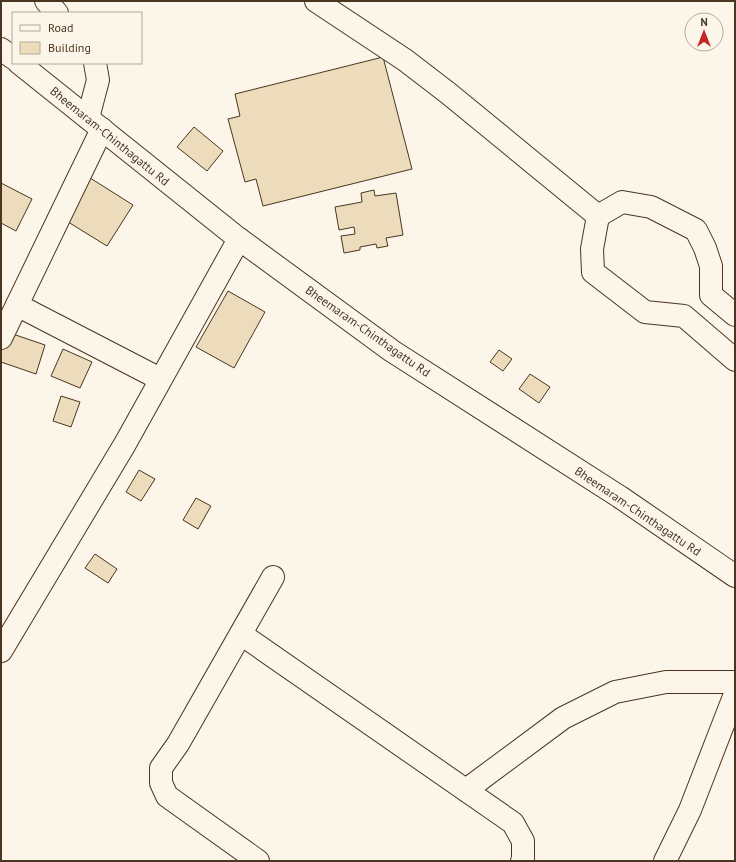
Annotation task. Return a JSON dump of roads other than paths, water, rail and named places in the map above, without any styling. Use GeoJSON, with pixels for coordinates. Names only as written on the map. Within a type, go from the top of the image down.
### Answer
{"type":"FeatureCollection","features":[{"type":"Feature","properties":{"kind":"street"},"geometry":{"type":"LineString","coordinates":[[46,1],[56,12]]}},
{"type":"Feature","properties":{"kind":"street"},"geometry":{"type":"LineString","coordinates":[[316,1],[405,60],[448,93],[598,216]]}},
{"type":"Feature","properties":{"kind":"street"},"geometry":{"type":"LineString","coordinates":[[1,49],[12,57]]}},
{"type":"Feature","properties":{"kind":"street","name":"Bheemaram-Chinthagattu Rd"},"geometry":{"type":"LineString","coordinates":[[20,64],[239,239],[392,350],[620,497],[735,576]]}},
{"type":"Feature","properties":{"kind":"street"},"geometry":{"type":"LineString","coordinates":[[1,338],[17,305],[95,124],[98,80],[95,64]]}},
{"type":"Feature","properties":{"kind":"street"},"geometry":{"type":"LineString","coordinates":[[711,296],[711,266],[705,248],[696,230],[651,207],[622,202],[598,216],[592,249],[593,272],[645,312],[684,316],[735,360]]}},
{"type":"Feature","properties":{"kind":"street"},"geometry":{"type":"LineString","coordinates":[[1,651],[125,444],[239,239]]}},
{"type":"Feature","properties":{"kind":"street"},"geometry":{"type":"LineString","coordinates":[[711,296],[735,315]]}},
{"type":"Feature","properties":{"kind":"street"},"geometry":{"type":"LineString","coordinates":[[684,316],[711,296]]}},
{"type":"Feature","properties":{"kind":"street"},"geometry":{"type":"LineString","coordinates":[[17,305],[160,379]]}},
{"type":"Feature","properties":{"kind":"street"},"geometry":{"type":"LineString","coordinates":[[258,861],[167,796],[161,783],[161,768],[178,744],[273,577]]}},
{"type":"Feature","properties":{"kind":"street"},"geometry":{"type":"LineString","coordinates":[[241,634],[513,823],[523,841],[522,861]]}},
{"type":"Feature","properties":{"kind":"street"},"geometry":{"type":"LineString","coordinates":[[466,790],[564,718],[615,692],[666,682],[735,682]]}},
{"type":"Feature","properties":{"kind":"street"},"geometry":{"type":"LineString","coordinates":[[665,861],[690,810],[735,694]]}}]}
